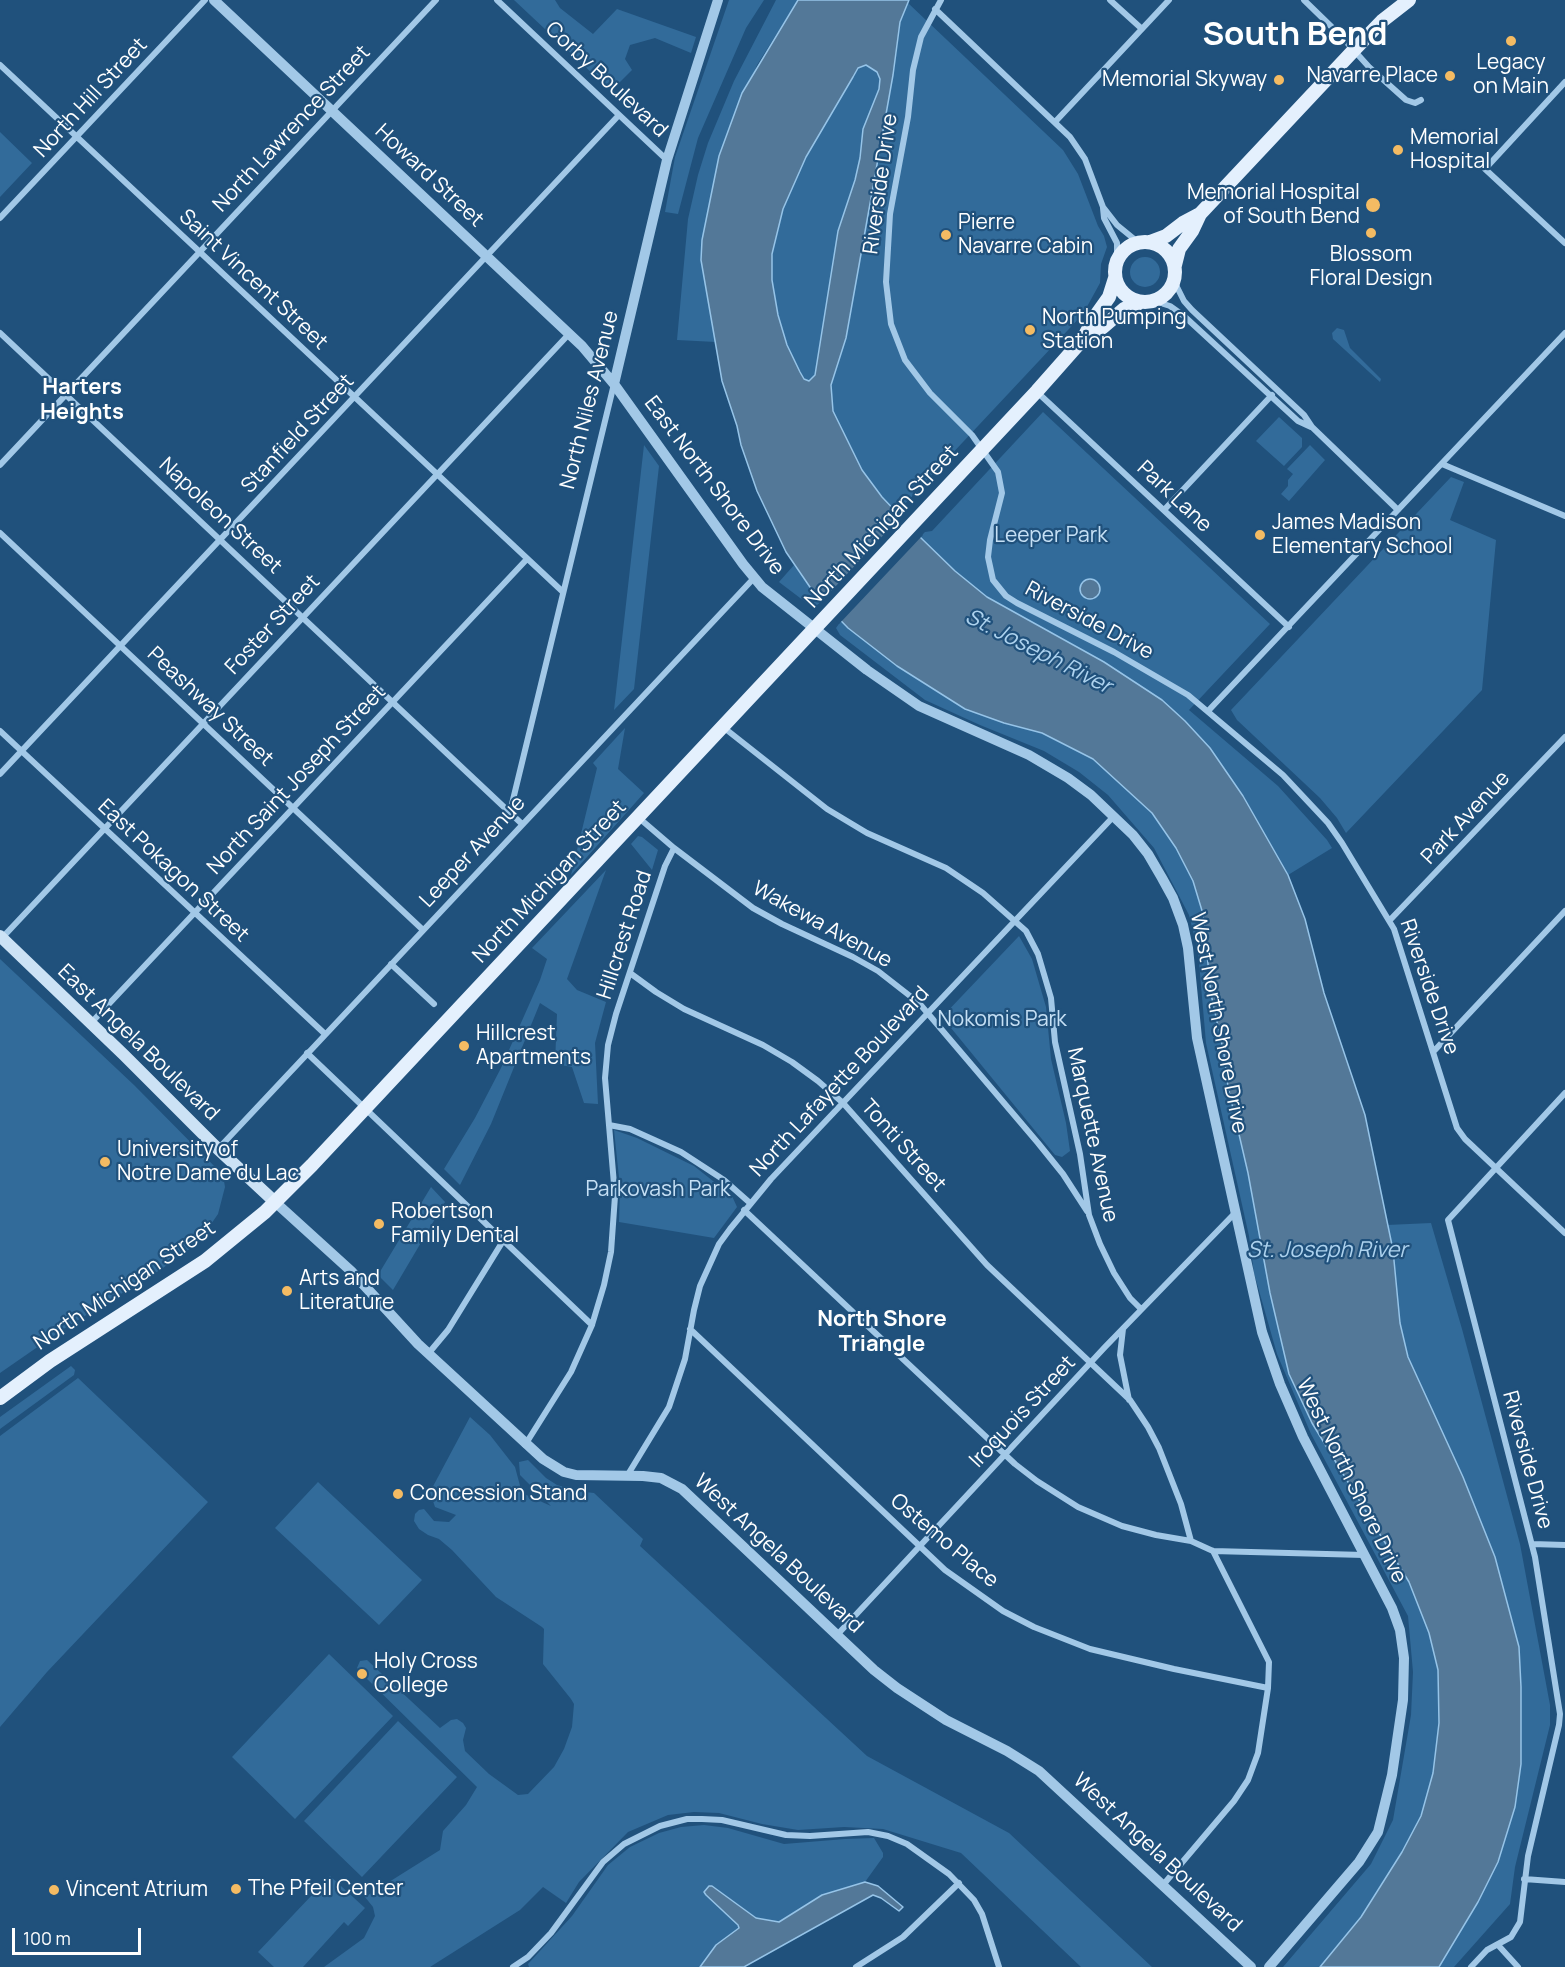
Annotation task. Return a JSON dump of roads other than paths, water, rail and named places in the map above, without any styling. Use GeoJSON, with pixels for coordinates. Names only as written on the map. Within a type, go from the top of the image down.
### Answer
{"type":"FeatureCollection","features":[{"type":"Feature","properties":{"kind":"main road"},"geometry":{"type":"LineString","coordinates":[[1382,21],[1395,0]]}},
{"type":"Feature","properties":{"kind":"main road"},"geometry":{"type":"LineString","coordinates":[[1200,214],[1166,236],[1127,249],[1117,261],[1115,278],[1125,295],[1139,303],[1154,302],[1170,290],[1174,281],[1179,249],[1192,231],[1200,214],[1382,21],[1409,0]]}},
{"type":"Feature","properties":{"kind":"main road"},"geometry":{"type":"LineString","coordinates":[[1145,242],[1165,251],[1175,265]]}},
{"type":"Feature","properties":{"kind":"main road","name":"North Michigan Street"},"geometry":{"type":"LineString","coordinates":[[0,1398],[50,1361],[205,1261],[275,1202],[639,818],[1037,391],[1083,339],[1109,297],[1115,278]]}},
{"type":"Feature","properties":{"kind":"main road","name":"North Michigan Street"},"geometry":{"type":"LineString","coordinates":[[1083,339],[1103,327],[1124,309],[1139,303]]}},
{"type":"Feature","properties":{"kind":"main road","name":"East Angela Boulevard"},"geometry":{"type":"LineString","coordinates":[[1,937],[275,1202]]}},
{"type":"Feature","properties":{"kind":"street","name":"North Hill Street"},"geometry":{"type":"LineString","coordinates":[[0,218],[206,0]]}},
{"type":"Feature","properties":{"kind":"street","name":"Howard Street"},"geometry":{"type":"LineString","coordinates":[[214,0],[569,334],[614,384]]}},
{"type":"Feature","properties":{"kind":"street","name":"North Lawrence Street"},"geometry":{"type":"LineString","coordinates":[[0,465],[436,0]]}},
{"type":"Feature","properties":{"kind":"street","name":"Corby Boulevard"},"geometry":{"type":"LineString","coordinates":[[497,0],[666,160]]}},
{"type":"Feature","properties":{"kind":"street","name":"North Niles Avenue"},"geometry":{"type":"LineString","coordinates":[[510,812],[666,160],[718,0]]}},
{"type":"Feature","properties":{"kind":"street","name":"Riverside Drive"},"geometry":{"type":"LineString","coordinates":[[941,0],[921,37],[913,70],[908,117],[890,214],[886,259],[888,300],[891,324],[905,360],[930,393],[972,435],[998,472],[1001,483],[1001,501],[990,540],[988,557],[993,580],[999,589],[1017,603],[1159,676],[1209,710],[1283,775],[1328,823],[1390,920],[1457,1128],[1465,1139],[1496,1168],[1448,1220],[1532,1544],[1562,1722],[1524,1879],[1520,1922],[1511,1937],[1487,1950],[1471,1967]]}},
{"type":"Feature","properties":{"kind":"street"},"geometry":{"type":"LineString","coordinates":[[1110,0],[1142,29]]}},
{"type":"Feature","properties":{"kind":"street"},"geometry":{"type":"LineString","coordinates":[[1055,122],[1169,0]]}},
{"type":"Feature","properties":{"kind":"street"},"geometry":{"type":"LineString","coordinates":[[1304,0],[1369,67],[1406,100],[1415,103],[1421,100]]}},
{"type":"Feature","properties":{"kind":"street"},"geometry":{"type":"LineString","coordinates":[[935,9],[1055,122],[1081,151],[1103,207],[1104,218],[1117,243],[1117,261]]}},
{"type":"Feature","properties":{"kind":"street","name":"Saint Vincent Street"},"geometry":{"type":"LineString","coordinates":[[0,65],[436,476],[563,592]]}},
{"type":"Feature","properties":{"kind":"street"},"geometry":{"type":"LineString","coordinates":[[1565,82],[1485,169],[1565,243]]}},
{"type":"Feature","properties":{"kind":"street","name":"Stanfield Street"},"geometry":{"type":"LineString","coordinates":[[0,774],[619,115]]}},
{"type":"Feature","properties":{"kind":"street"},"geometry":{"type":"LineString","coordinates":[[1103,207],[1117,225],[1145,242]]}},
{"type":"Feature","properties":{"kind":"street"},"geometry":{"type":"LineString","coordinates":[[1174,281],[1184,301],[1192,310],[1304,415],[1312,427],[1398,510]]}},
{"type":"Feature","properties":{"kind":"street"},"geometry":{"type":"LineString","coordinates":[[1154,302],[1170,306],[1184,316],[1298,422],[1312,427]]}},
{"type":"Feature","properties":{"kind":"street","name":"Napoleon Street"},"geometry":{"type":"LineString","coordinates":[[0,333],[304,616],[522,824]]}},
{"type":"Feature","properties":{"kind":"street"},"geometry":{"type":"LineString","coordinates":[[1209,710],[1565,333]]}},
{"type":"Feature","properties":{"kind":"street","name":"Foster Street"},"geometry":{"type":"LineString","coordinates":[[1,937],[569,334]]}},
{"type":"Feature","properties":{"kind":"street","name":"East North Shore Drive"},"geometry":{"type":"LineString","coordinates":[[614,384],[754,578],[814,630]]}},
{"type":"Feature","properties":{"kind":"street"},"geometry":{"type":"LineString","coordinates":[[1164,510],[1276,389]]}},
{"type":"Feature","properties":{"kind":"street","name":"Park Lane"},"geometry":{"type":"LineString","coordinates":[[1037,391],[1288,627]]}},
{"type":"Feature","properties":{"kind":"street"},"geometry":{"type":"LineString","coordinates":[[1442,464],[1565,516]]}},
{"type":"Feature","properties":{"kind":"street","name":"Peashway Street"},"geometry":{"type":"LineString","coordinates":[[0,533],[423,930]]}},
{"type":"Feature","properties":{"kind":"street","name":"North Saint Joseph Street"},"geometry":{"type":"LineString","coordinates":[[91,1023],[527,559]]}},
{"type":"Feature","properties":{"kind":"street","name":"Leeper Avenue"},"geometry":{"type":"LineString","coordinates":[[218,1149],[754,578]]}},
{"type":"Feature","properties":{"kind":"street","name":"West North Shore Drive"},"geometry":{"type":"LineString","coordinates":[[814,630],[919,706],[1029,755],[1068,778],[1091,795],[1133,834],[1148,854],[1173,898],[1183,925],[1192,974],[1197,1038],[1256,1312],[1280,1384],[1303,1437],[1396,1618],[1404,1658],[1403,1700],[1383,1820],[1373,1844],[1269,1967]]}},
{"type":"Feature","properties":{"kind":"street","name":"Marquette Avenue"},"geometry":{"type":"LineString","coordinates":[[723,728],[827,809],[867,832],[946,868],[983,893],[1026,931],[1046,975],[1051,998],[1057,1055],[1080,1154],[1089,1215],[1114,1273],[1141,1309]]}},
{"type":"Feature","properties":{"kind":"street","name":"East Pokagon Street"},"geometry":{"type":"LineString","coordinates":[[0,731],[325,1035]]}},
{"type":"Feature","properties":{"kind":"street","name":"Park Avenue"},"geometry":{"type":"LineString","coordinates":[[1390,920],[1565,737]]}},
{"type":"Feature","properties":{"kind":"street","name":"North Lafayette Boulevard"},"geometry":{"type":"LineString","coordinates":[[627,1476],[669,1407],[684,1365],[699,1290],[719,1244],[744,1210],[1114,816]]}},
{"type":"Feature","properties":{"kind":"street","name":"Wakewa Avenue"},"geometry":{"type":"LineString","coordinates":[[639,818],[674,848],[753,908],[870,966],[901,988],[928,1012],[1038,1143],[1063,1174],[1089,1215]]}},
{"type":"Feature","properties":{"kind":"street","name":"Hillcrest Road"},"geometry":{"type":"LineString","coordinates":[[525,1444],[571,1372],[592,1325],[604,1285],[615,1221],[613,1153],[605,1078],[608,1045],[665,866],[674,848]]}},
{"type":"Feature","properties":{"kind":"street"},"geometry":{"type":"LineString","coordinates":[[1434,1051],[1565,911]]}},
{"type":"Feature","properties":{"kind":"street"},"geometry":{"type":"LineString","coordinates":[[391,964],[434,1005]]}},
{"type":"Feature","properties":{"kind":"street","name":"Tonti Street"},"geometry":{"type":"LineString","coordinates":[[630,973],[684,1009],[763,1045],[819,1081],[843,1103],[987,1265],[1091,1362]]}},
{"type":"Feature","properties":{"kind":"street"},"geometry":{"type":"LineString","coordinates":[[307,1053],[592,1325]]}},
{"type":"Feature","properties":{"kind":"street"},"geometry":{"type":"LineString","coordinates":[[1565,1094],[1496,1168],[1565,1233]]}},
{"type":"Feature","properties":{"kind":"street"},"geometry":{"type":"LineString","coordinates":[[609,1125],[630,1129],[681,1152],[724,1180],[750,1203]]}},
{"type":"Feature","properties":{"kind":"street","name":"West Angela Boulevard"},"geometry":{"type":"LineString","coordinates":[[275,1202],[351,1271],[428,1354],[552,1466],[564,1472],[585,1477],[661,1478],[682,1489],[874,1670],[946,1720],[1023,1760],[1039,1771],[1251,1967]]}},
{"type":"Feature","properties":{"kind":"street"},"geometry":{"type":"LineString","coordinates":[[744,1210],[1005,1454],[1051,1491],[1078,1507],[1135,1530],[1191,1541],[1213,1551],[1364,1555]]}},
{"type":"Feature","properties":{"kind":"street","name":"Iroquois Street"},"geometry":{"type":"LineString","coordinates":[[837,1635],[1091,1362],[1235,1213]]}},
{"type":"Feature","properties":{"kind":"street"},"geometry":{"type":"LineString","coordinates":[[428,1354],[448,1330],[503,1241]]}},
{"type":"Feature","properties":{"kind":"street","name":"Ostemo Place"},"geometry":{"type":"LineString","coordinates":[[690,1329],[945,1570],[1013,1617],[1053,1635],[1110,1654],[1268,1688]]}},
{"type":"Feature","properties":{"kind":"street"},"geometry":{"type":"LineString","coordinates":[[1123,1329],[1120,1355],[1130,1400]]}},
{"type":"Feature","properties":{"kind":"street"},"geometry":{"type":"LineString","coordinates":[[1091,1362],[1130,1400],[1160,1448],[1181,1504],[1191,1541]]}},
{"type":"Feature","properties":{"kind":"street"},"geometry":{"type":"LineString","coordinates":[[1532,1544],[1565,1545]]}},
{"type":"Feature","properties":{"kind":"street"},"geometry":{"type":"LineString","coordinates":[[1163,1884],[1234,1801],[1248,1780],[1258,1753],[1268,1688],[1269,1662],[1213,1551]]}},
{"type":"Feature","properties":{"kind":"street"},"geometry":{"type":"LineString","coordinates":[[513,1967],[522,1965],[551,1933],[603,1862],[624,1844],[647,1831],[677,1821],[712,1819],[786,1835],[856,1832],[878,1834],[907,1844],[940,1866],[975,1900],[982,1914],[999,1967]]}},
{"type":"Feature","properties":{"kind":"street"},"geometry":{"type":"LineString","coordinates":[[1524,1879],[1565,1882]]}},
{"type":"Feature","properties":{"kind":"street"},"geometry":{"type":"LineString","coordinates":[[856,1967],[903,1937],[959,1883]]}},
{"type":"Feature","properties":{"kind":"street"},"geometry":{"type":"LineString","coordinates":[[1498,1945],[1518,1967]]}},
{"type":"Feature","properties":{"kind":"water","name":"St. Joseph River"},"geometry":{"type":"Polygon","coordinates":[[[798,0],[909,0],[900,22],[893,75],[846,338],[831,385],[833,411],[862,470],[882,497],[955,571],[987,597],[1104,662],[1162,700],[1185,721],[1210,748],[1243,796],[1288,875],[1305,919],[1324,993],[1365,1115],[1393,1250],[1400,1323],[1408,1357],[1463,1477],[1495,1557],[1519,1647],[1521,1764],[1515,1807],[1498,1862],[1478,1902],[1439,1967],[1320,1967],[1361,1917],[1402,1852],[1421,1816],[1433,1773],[1439,1723],[1438,1670],[1429,1633],[1409,1582],[1312,1423],[1289,1374],[1228,1087],[1224,1054],[1211,994],[1203,914],[1193,881],[1176,848],[1152,813],[1093,759],[1042,733],[965,709],[897,666],[848,628],[814,593],[786,552],[757,491],[722,381],[701,260],[702,240],[719,156],[742,93],[798,0]],[[866,65],[858,68],[806,157],[783,209],[772,254],[772,280],[778,315],[787,345],[804,379],[809,381],[815,375],[838,231],[855,180],[863,129],[879,89],[880,79],[877,72],[866,65]]]}},
{"type":"Feature","properties":{"kind":"water"},"geometry":{"type":"Polygon","coordinates":[[[1086,579],[1094,579],[1100,585],[1100,593],[1094,599],[1086,599],[1080,593],[1080,585],[1086,579]]]}},
{"type":"Feature","properties":{"kind":"water"},"geometry":{"type":"Polygon","coordinates":[[[865,1882],[878,1886],[903,1907],[899,1911],[873,1895],[744,1967],[700,1967],[716,1945],[739,1928],[706,1895],[704,1892],[709,1886],[756,1918],[779,1922],[822,1895],[865,1882]]]}},
{"type":"Feature","properties":{"kind":"place","name":"Legacy on Main"},"geometry":{"type":"Point","coordinates":[1511,41]}},
{"type":"Feature","properties":{"kind":"place","name":"Navarre Place"},"geometry":{"type":"Point","coordinates":[1450,76]}},
{"type":"Feature","properties":{"kind":"place","name":"Memorial Skyway"},"geometry":{"type":"Point","coordinates":[1279,80]}},
{"type":"Feature","properties":{"kind":"place","name":"Memorial Hospital"},"geometry":{"type":"Point","coordinates":[1398,150]}},
{"type":"Feature","properties":{"kind":"place","name":"Memorial Hospital of South Bend"},"geometry":{"type":"Point","coordinates":[1373,205]}},
{"type":"Feature","properties":{"kind":"place","name":"Blossom Floral Design"},"geometry":{"type":"Point","coordinates":[1371,233]}},
{"type":"Feature","properties":{"kind":"place","name":"Pierre Navarre Cabin"},"geometry":{"type":"Point","coordinates":[946,235]}},
{"type":"Feature","properties":{"kind":"place","name":"North Pumping Station"},"geometry":{"type":"Point","coordinates":[1030,330]}},
{"type":"Feature","properties":{"kind":"place","name":"James Madison Elementary School"},"geometry":{"type":"Point","coordinates":[1260,535]}},
{"type":"Feature","properties":{"kind":"place","name":"Hillcrest Apartments"},"geometry":{"type":"Point","coordinates":[464,1046]}},
{"type":"Feature","properties":{"kind":"place","name":"University of Notre Dame du Lac"},"geometry":{"type":"Point","coordinates":[105,1162]}},
{"type":"Feature","properties":{"kind":"place","name":"Robertson Family Dental"},"geometry":{"type":"Point","coordinates":[379,1224]}},
{"type":"Feature","properties":{"kind":"place","name":"Arts and Literature"},"geometry":{"type":"Point","coordinates":[287,1291]}},
{"type":"Feature","properties":{"kind":"place","name":"Concession Stand"},"geometry":{"type":"Point","coordinates":[398,1494]}},
{"type":"Feature","properties":{"kind":"place","name":"Holy Cross College"},"geometry":{"type":"Point","coordinates":[362,1674]}},
{"type":"Feature","properties":{"kind":"place","name":"The Pfeil Center"},"geometry":{"type":"Point","coordinates":[236,1889]}},
{"type":"Feature","properties":{"kind":"place","name":"Vincent Atrium"},"geometry":{"type":"Point","coordinates":[54,1890]}},
{"type":"Feature","properties":{"kind":"district","name":"South Bend"},"geometry":{"type":"Point","coordinates":[1295,36]}},
{"type":"Feature","properties":{"kind":"district","name":"Harters Heights"},"geometry":{"type":"Point","coordinates":[82,401]}},
{"type":"Feature","properties":{"kind":"district","name":"North Shore Triangle"},"geometry":{"type":"Point","coordinates":[882,1332]}},
{"type":"Feature","properties":{"kind":"park label","name":"Leeper Park"},"geometry":{"type":"Point","coordinates":[1051,536]}},
{"type":"Feature","properties":{"kind":"park label","name":"Nokomis Park"},"geometry":{"type":"Point","coordinates":[1002,1020]}},
{"type":"Feature","properties":{"kind":"park label","name":"Parkovash Park"},"geometry":{"type":"Point","coordinates":[658,1190]}}]}
